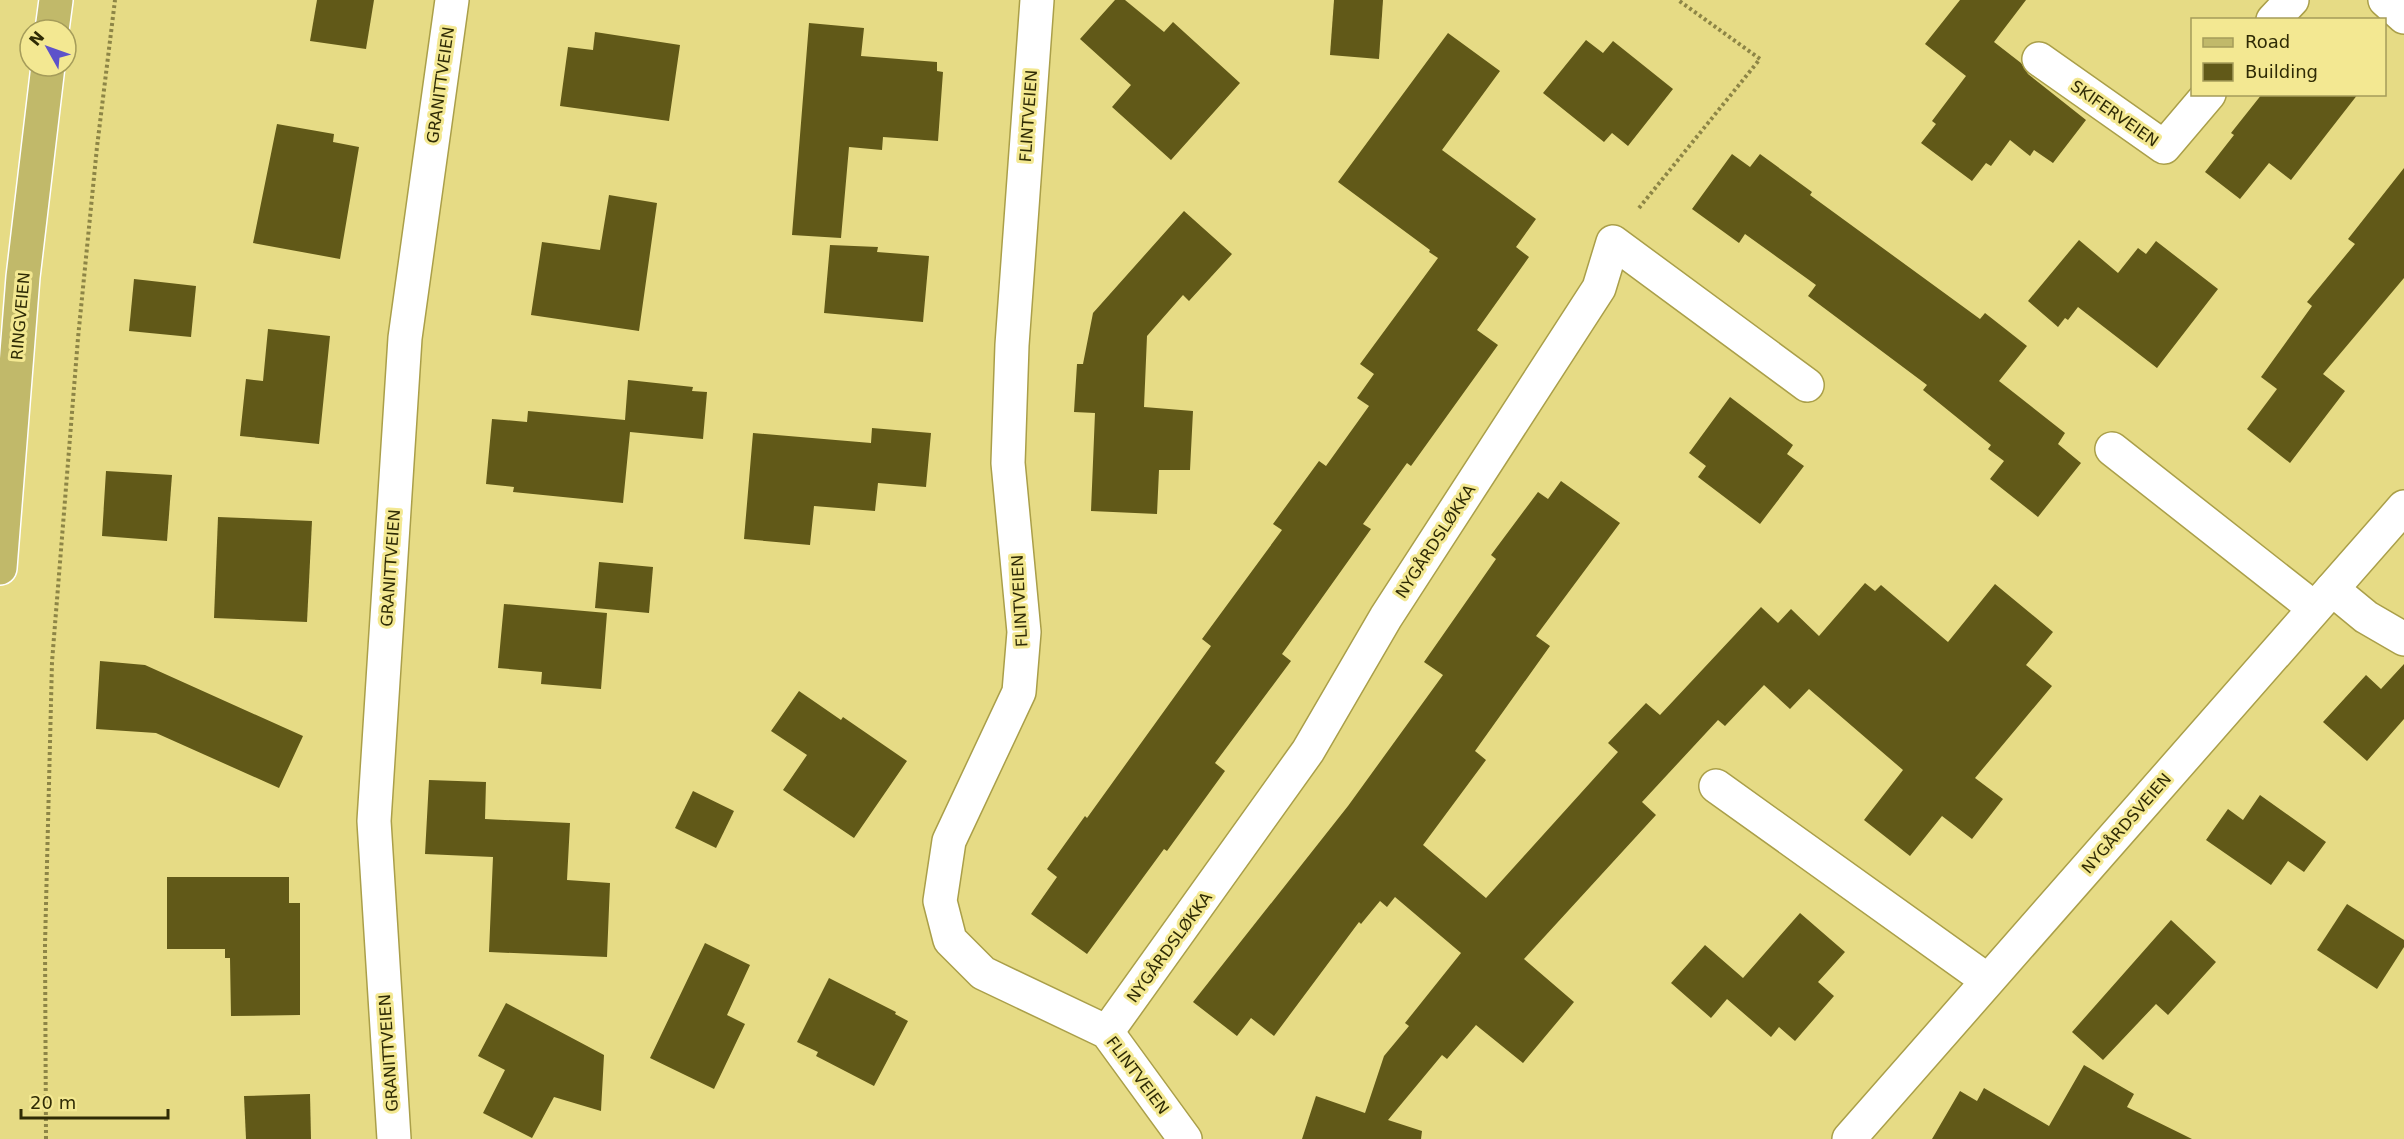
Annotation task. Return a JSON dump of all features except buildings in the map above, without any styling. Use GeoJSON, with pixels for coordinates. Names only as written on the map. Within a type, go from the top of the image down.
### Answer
{"type":"FeatureCollection","features":[{"type":"Feature","properties":{"kind":"main road"},"geometry":{"type":"LineString","coordinates":[[54,18],[56,0]]}},
{"type":"Feature","properties":{"kind":"main road","name":"RINGVEIEN"},"geometry":{"type":"LineString","coordinates":[[0,568],[23,277],[47,78]]}},
{"type":"Feature","properties":{"kind":"street","name":"GRANITTVEIEN"},"geometry":{"type":"LineString","coordinates":[[394,1139],[374,821],[405,338],[452,0]]}},
{"type":"Feature","properties":{"kind":"street","name":"FLINTVEIEN"},"geometry":{"type":"LineString","coordinates":[[1036,0],[1012,345],[1008,463],[1024,632],[1019,692],[949,841],[940,901],[950,940],[983,973],[1107,1032],[1185,1139]]}},
{"type":"Feature","properties":{"kind":"street"},"geometry":{"type":"LineString","coordinates":[[2275,18],[2292,0]]}},
{"type":"Feature","properties":{"kind":"street"},"geometry":{"type":"LineString","coordinates":[[2385,0],[2404,17]]}},
{"type":"Feature","properties":{"kind":"street","name":"SKIFERVEIEN"},"geometry":{"type":"LineString","coordinates":[[2039,59],[2164,147],[2207,96]]}},
{"type":"Feature","properties":{"kind":"street","name":"NYGÅRDSLØKKA"},"geometry":{"type":"LineString","coordinates":[[1107,1032],[1308,752],[1386,617],[1599,288],[1612,242]]}},
{"type":"Feature","properties":{"kind":"street"},"geometry":{"type":"LineString","coordinates":[[1612,242],[1807,385]]}},
{"type":"Feature","properties":{"kind":"street"},"geometry":{"type":"LineString","coordinates":[[2112,449],[2324,599],[2366,617],[2404,639]]}},
{"type":"Feature","properties":{"kind":"street","name":"NYGÅRDSVEIEN"},"geometry":{"type":"LineString","coordinates":[[1849,1139],[2404,507]]}},
{"type":"Feature","properties":{"kind":"street"},"geometry":{"type":"LineString","coordinates":[[1716,786],[1987,980]]}},
{"type":"Feature","properties":{"kind":"path"},"geometry":{"type":"LineString","coordinates":[[45,1139],[45,945],[52,662],[79,327],[97,147],[115,0]]}},
{"type":"Feature","properties":{"kind":"path"},"geometry":{"type":"LineString","coordinates":[[1612,242],[1760,59],[1678,0]]}}]}
